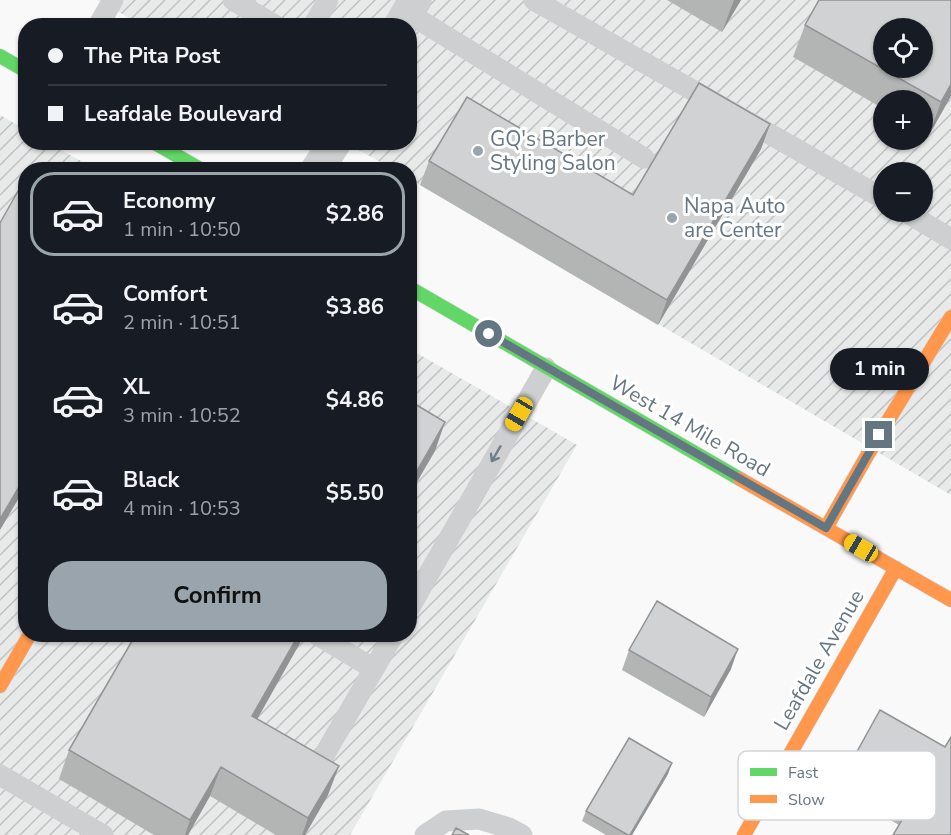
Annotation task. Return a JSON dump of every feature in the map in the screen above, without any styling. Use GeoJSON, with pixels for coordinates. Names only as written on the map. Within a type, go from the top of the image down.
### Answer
{"type":"FeatureCollection","features":[{"type":"Feature","properties":{"kind":"main road"},"geometry":{"type":"LineString","coordinates":[[0,56],[18,66]]}},
{"type":"Feature","properties":{"kind":"main road"},"geometry":{"type":"LineString","coordinates":[[167,150],[188,162]]}},
{"type":"Feature","properties":{"kind":"main road","name":"West 14 Mile Road"},"geometry":{"type":"LineString","coordinates":[[417,292],[951,600]]}},
{"type":"Feature","properties":{"kind":"main road"},"geometry":{"type":"LineString","coordinates":[[826,528],[951,316]]}},
{"type":"Feature","properties":{"kind":"main road","name":"Leafdale Avenue"},"geometry":{"type":"LineString","coordinates":[[792,751],[896,568]]}},
{"type":"Feature","properties":{"kind":"main road"},"geometry":{"type":"LineString","coordinates":[[0,686],[25,642]]}},
{"type":"Feature","properties":{"kind":"main road","name":"Leafdale Avenue"},"geometry":{"type":"LineString","coordinates":[[744,835],[753,820]]}},
{"type":"Feature","properties":{"kind":"lane"},"geometry":{"type":"LineString","coordinates":[[103,18],[113,0]]}},
{"type":"Feature","properties":{"kind":"lane"},"geometry":{"type":"LineString","coordinates":[[233,0],[263,18]]}},
{"type":"Feature","properties":{"kind":"lane"},"geometry":{"type":"LineString","coordinates":[[318,18],[328,0]]}},
{"type":"Feature","properties":{"kind":"lane"},"geometry":{"type":"LineString","coordinates":[[534,0],[873,193]]}},
{"type":"Feature","properties":{"kind":"lane"},"geometry":{"type":"LineString","coordinates":[[409,8],[644,158]]}},
{"type":"Feature","properties":{"kind":"lane"},"geometry":{"type":"LineString","coordinates":[[923,222],[951,239]]}},
{"type":"Feature","properties":{"kind":"lane"},"geometry":{"type":"LineString","coordinates":[[417,595],[546,368]]}},
{"type":"Feature","properties":{"kind":"lane"},"geometry":{"type":"LineString","coordinates":[[329,642],[375,669]]}},
{"type":"Feature","properties":{"kind":"lane"},"geometry":{"type":"LineString","coordinates":[[318,766],[390,642]]}},
{"type":"Feature","properties":{"kind":"lane"},"geometry":{"type":"LineString","coordinates":[[0,775],[103,835]]}},
{"type":"Feature","properties":{"kind":"lane"},"geometry":{"type":"LineString","coordinates":[[425,835],[446,821],[479,819],[509,828],[522,835]]}},
{"type":"Feature","properties":{"kind":"shaded area"},"geometry":{"type":"Polygon","coordinates":[[[97,0],[951,0],[951,495],[417,183],[417,162],[380,162],[359,150],[417,150],[417,18],[129,18],[97,0]]]}},
{"type":"Feature","properties":{"kind":"shaded area"},"geometry":{"type":"Polygon","coordinates":[[[0,115],[18,125],[18,150],[61,150],[83,162],[18,162],[18,642],[417,642],[417,353],[577,445],[350,835],[0,835],[0,115]]]}},
{"type":"Feature","properties":{"kind":"building"},"geometry":{"type":"Polygon","coordinates":[[[819,0],[951,0],[951,84],[941,102],[933,97],[933,90],[920,90],[899,78],[933,78],[933,18],[873,18],[873,64],[805,25],[819,0]]]}},
{"type":"Feature","properties":{"kind":"building"},"geometry":{"type":"Polygon","coordinates":[[[699,83],[770,124],[667,300],[429,161],[467,97],[633,195],[699,83]]]}},
{"type":"Feature","properties":{"kind":"building"},"geometry":{"type":"Polygon","coordinates":[[[18,191],[18,489],[0,519],[0,223],[18,191]]]}},
{"type":"Feature","properties":{"kind":"building"},"geometry":{"type":"Polygon","coordinates":[[[417,405],[445,422],[417,471],[417,405]]]}},
{"type":"Feature","properties":{"kind":"building"},"geometry":{"type":"Polygon","coordinates":[[[657,601],[738,649],[711,697],[629,650],[657,601]]]}},
{"type":"Feature","properties":{"kind":"building"},"geometry":{"type":"Polygon","coordinates":[[[131,642],[294,642],[252,716],[339,766],[308,818],[221,767],[190,820],[69,750],[131,642]]]}},
{"type":"Feature","properties":{"kind":"building"},"geometry":{"type":"Polygon","coordinates":[[[880,710],[945,747],[951,737],[951,835],[893,835],[902,820],[936,820],[936,751],[857,751],[880,710]]]}},
{"type":"Feature","properties":{"kind":"building"},"geometry":{"type":"Polygon","coordinates":[[[629,738],[672,763],[628,835],[586,811],[629,738]]]}},
{"type":"Feature","properties":{"kind":"building"},"geometry":{"type":"Polygon","coordinates":[[[456,828],[469,835],[452,835],[456,828]]]}},
{"type":"Feature","properties":{"kind":"traffic: fast"},"geometry":{"type":"LineString","coordinates":[[0,56],[18,66]]}},
{"type":"Feature","properties":{"kind":"traffic: fast"},"geometry":{"type":"LineString","coordinates":[[167,150],[188,162]]}},
{"type":"Feature","properties":{"kind":"traffic: fast"},"geometry":{"type":"LineString","coordinates":[[417,292],[740,479]]}},
{"type":"Feature","properties":{"kind":"traffic: slow"},"geometry":{"type":"LineString","coordinates":[[826,528],[951,317]]}},
{"type":"Feature","properties":{"kind":"traffic: slow"},"geometry":{"type":"LineString","coordinates":[[740,479],[951,600]]}},
{"type":"Feature","properties":{"kind":"traffic: slow"},"geometry":{"type":"LineString","coordinates":[[792,751],[896,568]]}},
{"type":"Feature","properties":{"kind":"traffic: slow"},"geometry":{"type":"LineString","coordinates":[[0,686],[25,642]]}},
{"type":"Feature","properties":{"kind":"traffic: slow"},"geometry":{"type":"LineString","coordinates":[[744,835],[753,820]]}},
{"type":"Feature","properties":{"kind":"place","name":"GQ's Barber Styling Salon"},"geometry":{"type":"Point","coordinates":[478,151]}},
{"type":"Feature","properties":{"kind":"place","name":"Napa Auto are Center"},"geometry":{"type":"Point","coordinates":[672,218]}},
{"type":"Feature","properties":{"kind":"route"},"geometry":{"type":"LineString","coordinates":[[489,334],[826,528],[879,435]]}}]}
